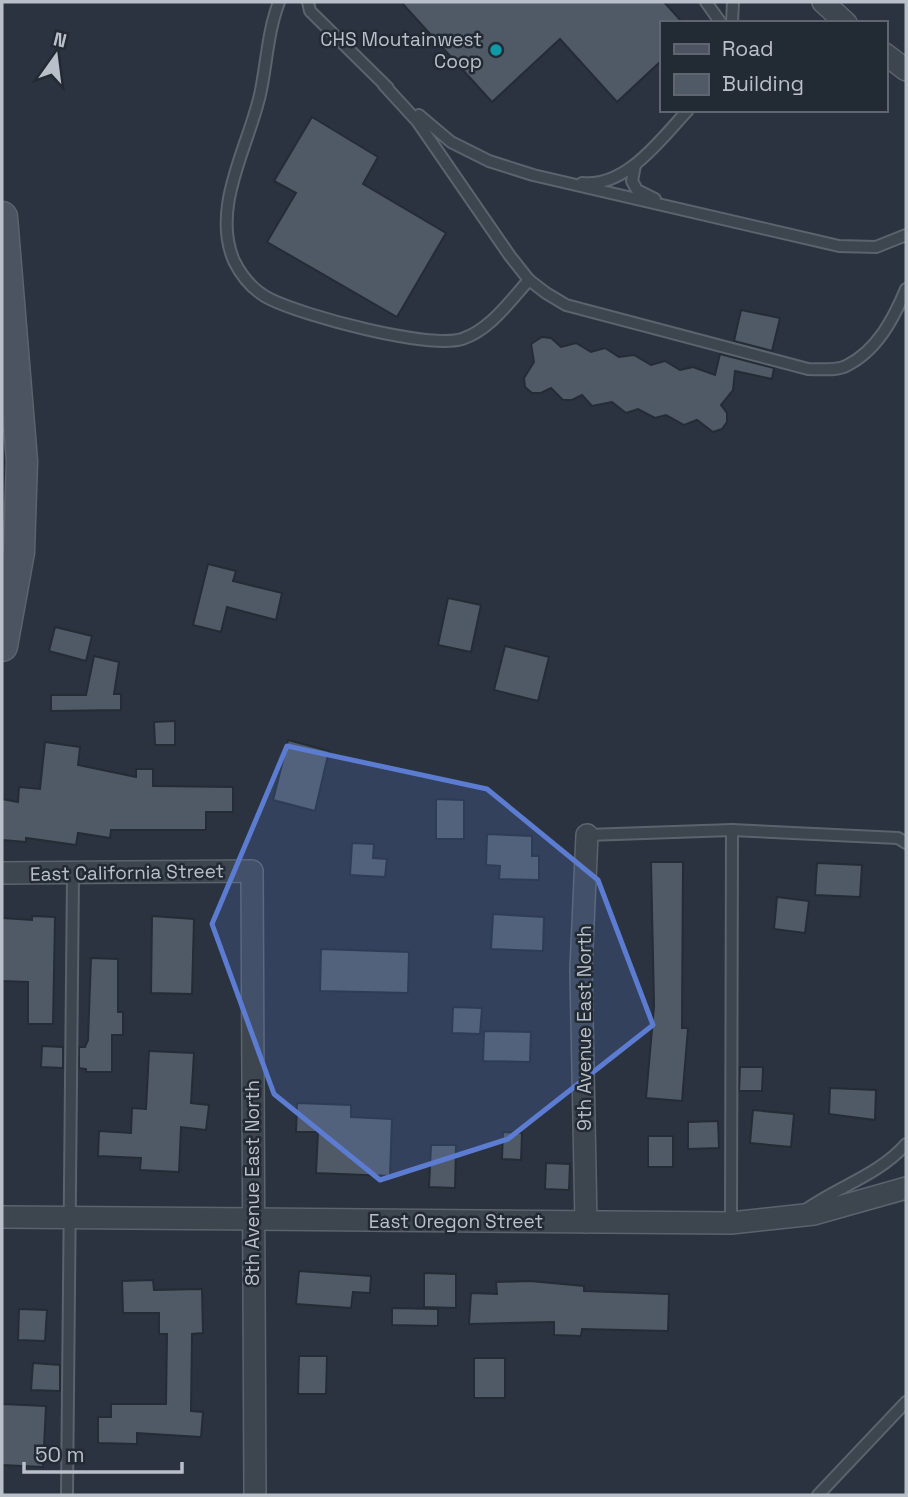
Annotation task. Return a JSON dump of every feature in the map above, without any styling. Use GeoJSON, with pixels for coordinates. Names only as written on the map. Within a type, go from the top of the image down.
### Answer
{"type":"FeatureCollection","features":[{"type":"Feature","properties":{"kind":"main road"},"geometry":{"type":"LineString","coordinates":[[2,217],[20,416],[22,473],[19,552],[2,646]]}},
{"type":"Feature","properties":{"kind":"street"},"geometry":{"type":"LineString","coordinates":[[823,2],[844,21]]}},
{"type":"Feature","properties":{"kind":"street"},"geometry":{"type":"LineString","coordinates":[[887,56],[906,70]]}},
{"type":"Feature","properties":{"kind":"street","name":"9th Avenue East North"},"geometry":{"type":"LineString","coordinates":[[586,1222],[581,969],[587,835]]}},
{"type":"Feature","properties":{"kind":"street","name":"East California Street"},"geometry":{"type":"LineString","coordinates":[[2,873],[252,871]]}},
{"type":"Feature","properties":{"kind":"street","name":"8th Avenue East North"},"geometry":{"type":"LineString","coordinates":[[252,871],[255,1495]]}},
{"type":"Feature","properties":{"kind":"street","name":"East Oregon Street"},"geometry":{"type":"LineString","coordinates":[[2,1217],[731,1223],[796,1216],[906,1188]]}},
{"type":"Feature","properties":{"kind":"lane"},"geometry":{"type":"LineString","coordinates":[[279,2],[266,47],[261,89],[235,166],[229,202],[229,240],[234,260],[249,285],[270,299],[314,314],[381,332],[437,341],[460,340],[480,331],[529,280]]}},
{"type":"Feature","properties":{"kind":"lane"},"geometry":{"type":"LineString","coordinates":[[308,2],[310,11],[417,121],[529,280],[566,305],[808,369],[845,367],[875,344],[894,318],[906,289]]}},
{"type":"Feature","properties":{"kind":"lane"},"geometry":{"type":"LineString","coordinates":[[706,2],[720,21]]}},
{"type":"Feature","properties":{"kind":"lane"},"geometry":{"type":"LineString","coordinates":[[732,21],[733,2]]}},
{"type":"Feature","properties":{"kind":"lane"},"geometry":{"type":"LineString","coordinates":[[384,85],[451,142],[489,161],[552,180],[839,246],[876,247],[906,236]]}},
{"type":"Feature","properties":{"kind":"lane"},"geometry":{"type":"LineString","coordinates":[[552,180],[593,184],[619,177],[686,112]]}},
{"type":"Feature","properties":{"kind":"lane"},"geometry":{"type":"LineString","coordinates":[[636,162],[631,173],[637,190],[656,200],[694,213]]}},
{"type":"Feature","properties":{"kind":"lane"},"geometry":{"type":"LineString","coordinates":[[587,835],[732,830],[898,838],[906,843]]}},
{"type":"Feature","properties":{"kind":"lane"},"geometry":{"type":"LineString","coordinates":[[731,1223],[732,830]]}},
{"type":"Feature","properties":{"kind":"lane"},"geometry":{"type":"LineString","coordinates":[[67,1495],[72,874]]}},
{"type":"Feature","properties":{"kind":"lane"},"geometry":{"type":"LineString","coordinates":[[796,1216],[824,1196],[891,1161],[906,1144]]}},
{"type":"Feature","properties":{"kind":"lane"},"geometry":{"type":"LineString","coordinates":[[818,1495],[906,1402]]}},
{"type":"Feature","properties":{"kind":"highlighted area"},"geometry":{"type":"Polygon","coordinates":[[[287,746],[487,789],[598,880],[653,1025],[508,1139],[380,1180],[274,1094],[212,924],[287,746]]]}},
{"type":"Feature","properties":{"kind":"building","name":"CHS Moutainwest Coop"},"geometry":{"type":"Polygon","coordinates":[[[401,2],[664,2],[681,21],[660,21],[660,62],[617,102],[560,39],[492,102],[401,2]]]}},
{"type":"Feature","properties":{"kind":"building"},"geometry":{"type":"Polygon","coordinates":[[[312,117],[378,157],[363,184],[446,233],[397,317],[267,242],[296,193],[274,181],[312,117]]]}},
{"type":"Feature","properties":{"kind":"building"},"geometry":{"type":"Polygon","coordinates":[[[741,310],[780,318],[772,351],[734,341],[741,310]]]}},
{"type":"Feature","properties":{"kind":"building"},"geometry":{"type":"Polygon","coordinates":[[[542,337],[551,338],[561,347],[576,343],[591,352],[605,348],[619,357],[634,355],[651,365],[665,361],[680,370],[693,367],[715,375],[720,354],[774,368],[772,379],[735,371],[733,390],[721,405],[727,413],[727,422],[722,429],[713,432],[697,420],[684,425],[666,415],[655,418],[638,409],[626,413],[612,402],[592,406],[582,395],[572,400],[563,400],[551,388],[541,393],[532,393],[525,387],[524,378],[534,362],[531,344],[542,337]]]}},
{"type":"Feature","properties":{"kind":"building"},"geometry":{"type":"Polygon","coordinates":[[[208,564],[236,571],[233,581],[282,593],[276,620],[227,607],[221,632],[193,625],[208,564]]]}},
{"type":"Feature","properties":{"kind":"building"},"geometry":{"type":"Polygon","coordinates":[[[448,598],[481,605],[471,652],[438,645],[448,598]]]}},
{"type":"Feature","properties":{"kind":"building"},"geometry":{"type":"Polygon","coordinates":[[[55,627],[92,636],[86,661],[49,651],[55,627]]]}},
{"type":"Feature","properties":{"kind":"building"},"geometry":{"type":"Polygon","coordinates":[[[505,646],[549,657],[538,701],[494,690],[505,646]]]}},
{"type":"Feature","properties":{"kind":"building"},"geometry":{"type":"Polygon","coordinates":[[[94,656],[119,662],[114,694],[121,694],[121,710],[51,711],[51,695],[86,695],[94,656]]]}},
{"type":"Feature","properties":{"kind":"building"},"geometry":{"type":"Polygon","coordinates":[[[175,721],[175,745],[155,745],[154,722],[175,721]]]}},
{"type":"Feature","properties":{"kind":"building"},"geometry":{"type":"Polygon","coordinates":[[[288,740],[329,751],[315,811],[273,800],[288,740]]]}},
{"type":"Feature","properties":{"kind":"building"},"geometry":{"type":"Polygon","coordinates":[[[45,742],[80,747],[78,765],[136,777],[136,769],[153,769],[153,786],[233,787],[233,812],[206,812],[206,830],[111,830],[110,838],[78,833],[76,845],[26,838],[26,842],[2,840],[2,799],[18,802],[19,787],[40,789],[45,742]]]}},
{"type":"Feature","properties":{"kind":"building"},"geometry":{"type":"Polygon","coordinates":[[[436,799],[464,800],[464,839],[436,839],[436,799]]]}},
{"type":"Feature","properties":{"kind":"building"},"geometry":{"type":"Polygon","coordinates":[[[487,834],[532,836],[532,856],[539,856],[539,880],[499,879],[500,866],[486,865],[487,834]]]}},
{"type":"Feature","properties":{"kind":"building"},"geometry":{"type":"Polygon","coordinates":[[[352,843],[374,844],[373,858],[387,859],[385,877],[350,875],[352,843]]]}},
{"type":"Feature","properties":{"kind":"building"},"geometry":{"type":"Polygon","coordinates":[[[651,862],[683,862],[682,1028],[688,1028],[682,1101],[646,1098],[654,1006],[651,862]]]}},
{"type":"Feature","properties":{"kind":"building"},"geometry":{"type":"Polygon","coordinates":[[[817,863],[862,865],[860,897],[815,895],[817,863]]]}},
{"type":"Feature","properties":{"kind":"building"},"geometry":{"type":"Polygon","coordinates":[[[777,897],[809,901],[805,933],[774,929],[777,897]]]}},
{"type":"Feature","properties":{"kind":"building"},"geometry":{"type":"Polygon","coordinates":[[[493,914],[544,917],[543,951],[491,949],[493,914]]]}},
{"type":"Feature","properties":{"kind":"building"},"geometry":{"type":"Polygon","coordinates":[[[32,916],[55,917],[53,1024],[28,1024],[28,982],[2,981],[2,918],[32,920],[32,916]]]}},
{"type":"Feature","properties":{"kind":"building"},"geometry":{"type":"Polygon","coordinates":[[[152,916],[194,919],[192,994],[151,993],[152,916]]]}},
{"type":"Feature","properties":{"kind":"building"},"geometry":{"type":"Polygon","coordinates":[[[321,949],[409,952],[408,993],[320,991],[321,949]]]}},
{"type":"Feature","properties":{"kind":"building"},"geometry":{"type":"Polygon","coordinates":[[[91,958],[118,959],[118,1012],[123,1012],[123,1035],[112,1035],[112,1072],[86,1072],[86,1069],[79,1068],[79,1047],[85,1047],[88,1040],[91,958]]]}},
{"type":"Feature","properties":{"kind":"building"},"geometry":{"type":"Polygon","coordinates":[[[453,1007],[482,1008],[480,1034],[452,1033],[453,1007]]]}},
{"type":"Feature","properties":{"kind":"building"},"geometry":{"type":"Polygon","coordinates":[[[484,1031],[531,1032],[530,1062],[483,1061],[484,1031]]]}},
{"type":"Feature","properties":{"kind":"building"},"geometry":{"type":"Polygon","coordinates":[[[42,1046],[63,1047],[63,1068],[41,1067],[42,1046]]]}},
{"type":"Feature","properties":{"kind":"building"},"geometry":{"type":"Polygon","coordinates":[[[149,1051],[194,1053],[191,1103],[209,1105],[206,1130],[181,1127],[179,1172],[140,1170],[141,1158],[98,1156],[99,1131],[131,1133],[132,1108],[146,1109],[149,1051]]]}},
{"type":"Feature","properties":{"kind":"building"},"geometry":{"type":"Polygon","coordinates":[[[740,1067],[763,1067],[762,1091],[739,1091],[740,1067]]]}},
{"type":"Feature","properties":{"kind":"building"},"geometry":{"type":"Polygon","coordinates":[[[830,1088],[876,1090],[875,1120],[829,1114],[830,1088]]]}},
{"type":"Feature","properties":{"kind":"building"},"geometry":{"type":"Polygon","coordinates":[[[297,1103],[351,1105],[351,1117],[392,1119],[390,1176],[316,1173],[318,1132],[296,1132],[297,1103]]]}},
{"type":"Feature","properties":{"kind":"building"},"geometry":{"type":"Polygon","coordinates":[[[753,1110],[794,1114],[791,1147],[750,1143],[753,1110]]]}},
{"type":"Feature","properties":{"kind":"building"},"geometry":{"type":"Polygon","coordinates":[[[718,1121],[719,1148],[688,1149],[688,1122],[718,1121]]]}},
{"type":"Feature","properties":{"kind":"building"},"geometry":{"type":"Polygon","coordinates":[[[503,1132],[522,1133],[521,1160],[502,1159],[503,1132]]]}},
{"type":"Feature","properties":{"kind":"building"},"geometry":{"type":"Polygon","coordinates":[[[648,1136],[673,1136],[673,1167],[648,1167],[648,1136]]]}},
{"type":"Feature","properties":{"kind":"building"},"geometry":{"type":"Polygon","coordinates":[[[431,1145],[456,1145],[455,1188],[429,1187],[431,1145]]]}},
{"type":"Feature","properties":{"kind":"building"},"geometry":{"type":"Polygon","coordinates":[[[546,1163],[570,1164],[569,1190],[545,1189],[546,1163]]]}},
{"type":"Feature","properties":{"kind":"building"},"geometry":{"type":"Polygon","coordinates":[[[299,1271],[371,1276],[370,1293],[353,1292],[351,1308],[296,1304],[299,1271]]]}},
{"type":"Feature","properties":{"kind":"building"},"geometry":{"type":"Polygon","coordinates":[[[424,1273],[456,1274],[456,1308],[424,1307],[424,1273]]]}},
{"type":"Feature","properties":{"kind":"building"},"geometry":{"type":"Polygon","coordinates":[[[153,1280],[154,1290],[202,1289],[203,1333],[192,1334],[191,1411],[203,1412],[201,1437],[137,1433],[137,1444],[98,1443],[98,1417],[111,1417],[111,1404],[166,1404],[167,1334],[159,1334],[159,1313],[123,1313],[122,1281],[153,1280]]]}},
{"type":"Feature","properties":{"kind":"building"},"geometry":{"type":"Polygon","coordinates":[[[530,1281],[584,1286],[584,1291],[669,1294],[668,1331],[582,1329],[581,1336],[554,1335],[554,1322],[469,1324],[471,1293],[497,1294],[496,1282],[530,1281]]]}},
{"type":"Feature","properties":{"kind":"building"},"geometry":{"type":"Polygon","coordinates":[[[392,1308],[438,1309],[438,1326],[392,1325],[392,1308]]]}},
{"type":"Feature","properties":{"kind":"building"},"geometry":{"type":"Polygon","coordinates":[[[19,1309],[47,1310],[45,1341],[18,1340],[19,1309]]]}},
{"type":"Feature","properties":{"kind":"building"},"geometry":{"type":"Polygon","coordinates":[[[299,1356],[327,1356],[326,1394],[298,1394],[299,1356]]]}},
{"type":"Feature","properties":{"kind":"building"},"geometry":{"type":"Polygon","coordinates":[[[474,1358],[505,1358],[505,1398],[474,1398],[474,1358]]]}},
{"type":"Feature","properties":{"kind":"building"},"geometry":{"type":"Polygon","coordinates":[[[33,1363],[60,1365],[60,1391],[31,1390],[33,1363]]]}},
{"type":"Feature","properties":{"kind":"building"},"geometry":{"type":"Polygon","coordinates":[[[2,1404],[46,1406],[43,1467],[2,1465],[2,1404]]]}},
{"type":"Feature","properties":{"kind":"place","name":"CHS Moutainwest Coop"},"geometry":{"type":"Point","coordinates":[496,50]}}]}
